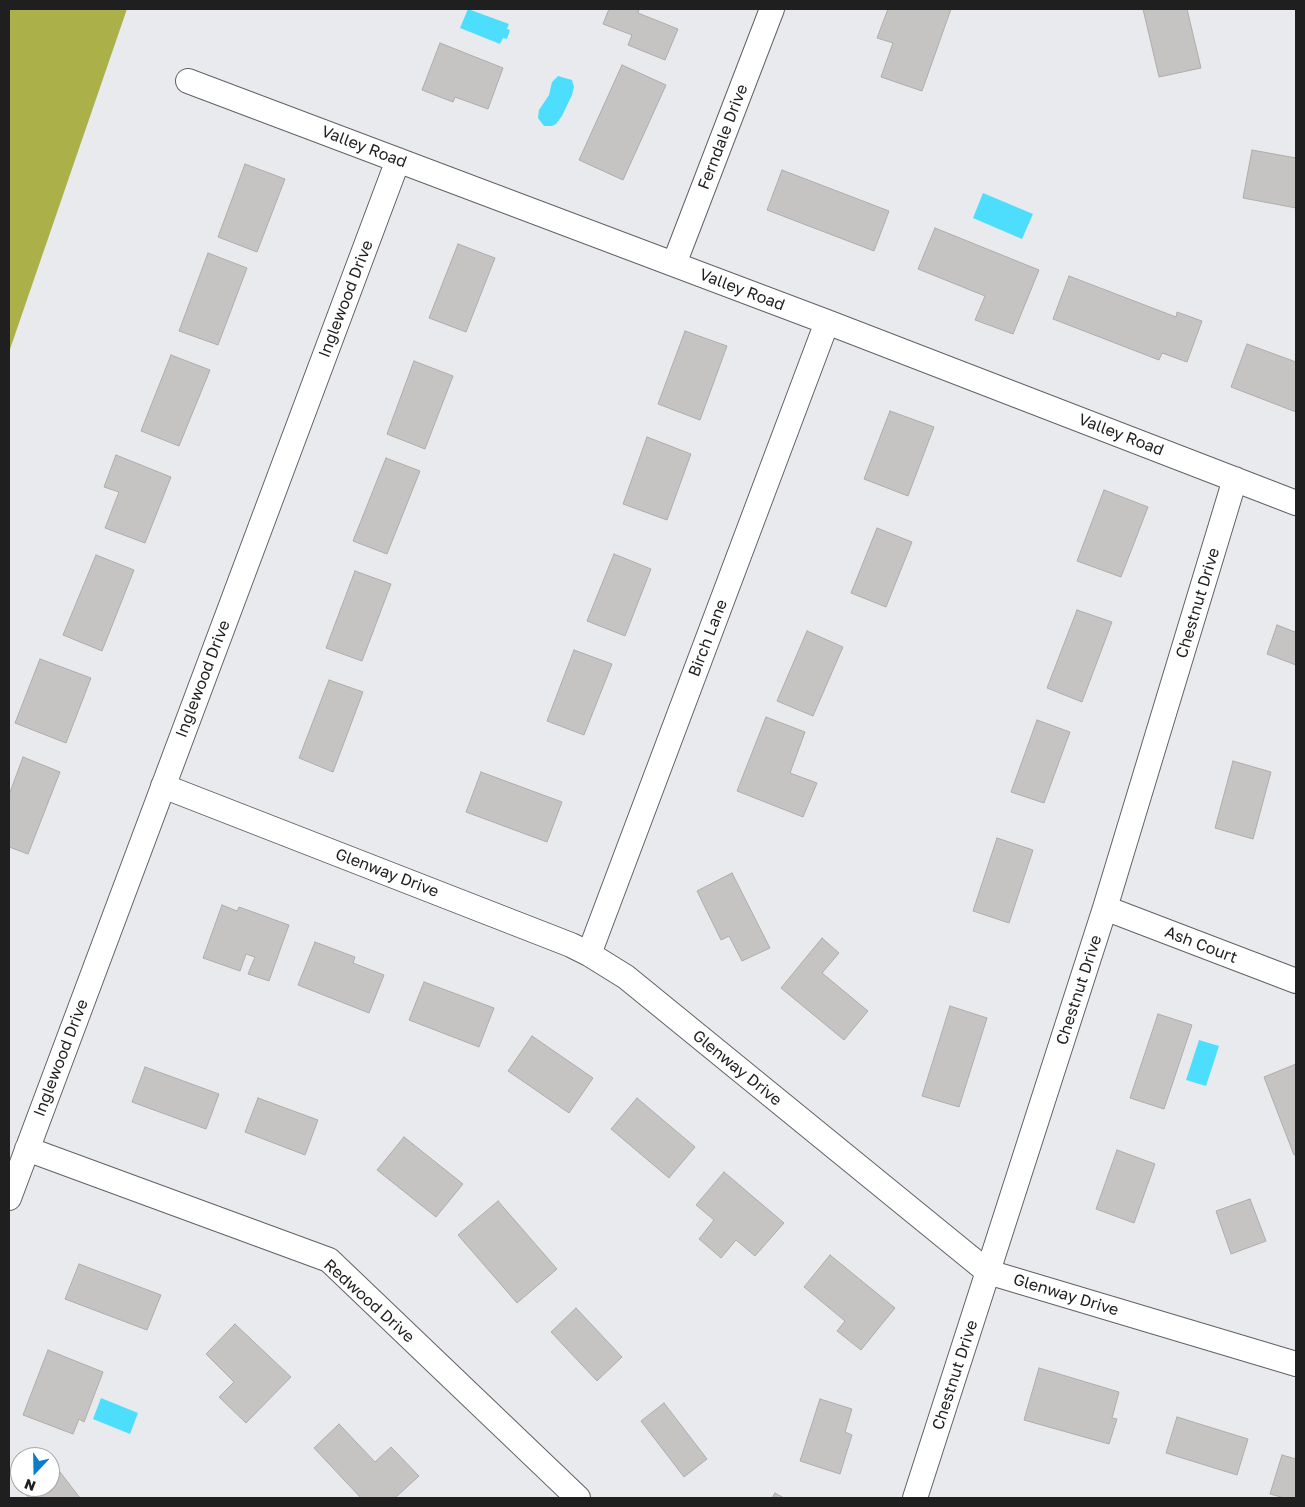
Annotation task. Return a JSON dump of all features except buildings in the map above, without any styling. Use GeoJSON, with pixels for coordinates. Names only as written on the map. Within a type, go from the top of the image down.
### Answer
{"type":"FeatureCollection","features":[{"type":"Feature","properties":{"kind":"street","name":"Ferndale Drive"},"geometry":{"type":"LineString","coordinates":[[674,264],[772,9]]}},
{"type":"Feature","properties":{"kind":"street","name":"Valley Road"},"geometry":{"type":"LineString","coordinates":[[188,81],[827,322],[1296,503]]}},
{"type":"Feature","properties":{"kind":"street","name":"Inglewood Drive"},"geometry":{"type":"LineString","coordinates":[[9,1198],[398,160]]}},
{"type":"Feature","properties":{"kind":"street","name":"Birch Lane"},"geometry":{"type":"LineString","coordinates":[[590,954],[827,322]]}},
{"type":"Feature","properties":{"kind":"street","name":"Chestnut Drive"},"geometry":{"type":"LineString","coordinates":[[915,1498],[1105,908],[1235,479]]}},
{"type":"Feature","properties":{"kind":"street","name":"Glenway Drive"},"geometry":{"type":"LineString","coordinates":[[163,786],[590,954],[626,977],[988,1272],[1296,1364]]}},
{"type":"Feature","properties":{"kind":"street","name":"Ash Court"},"geometry":{"type":"LineString","coordinates":[[1105,908],[1296,981]]}},
{"type":"Feature","properties":{"kind":"street","name":"Redwood Drive"},"geometry":{"type":"LineString","coordinates":[[27,1149],[329,1260],[578,1498]]}},
{"type":"Feature","properties":{"kind":"shaded area"},"geometry":{"type":"Polygon","coordinates":[[[9,9],[127,9],[9,352],[9,9]]]}},
{"type":"Feature","properties":{"kind":"water"},"geometry":{"type":"Polygon","coordinates":[[[468,9],[509,24],[507,29],[510,30],[507,39],[503,38],[500,44],[460,28],[468,9]]]}},
{"type":"Feature","properties":{"kind":"water"},"geometry":{"type":"Polygon","coordinates":[[[558,76],[572,80],[574,87],[572,95],[556,124],[544,126],[538,118],[539,110],[549,95],[552,82],[558,76]]]}},
{"type":"Feature","properties":{"kind":"water"},"geometry":{"type":"Polygon","coordinates":[[[983,193],[1033,214],[1022,239],[973,218],[983,193]]]}},
{"type":"Feature","properties":{"kind":"water"},"geometry":{"type":"Polygon","coordinates":[[[1199,1040],[1219,1046],[1206,1086],[1186,1080],[1199,1040]]]}},
{"type":"Feature","properties":{"kind":"water"},"geometry":{"type":"Polygon","coordinates":[[[101,1398],[138,1413],[130,1434],[93,1419],[101,1398]]]}}]}
